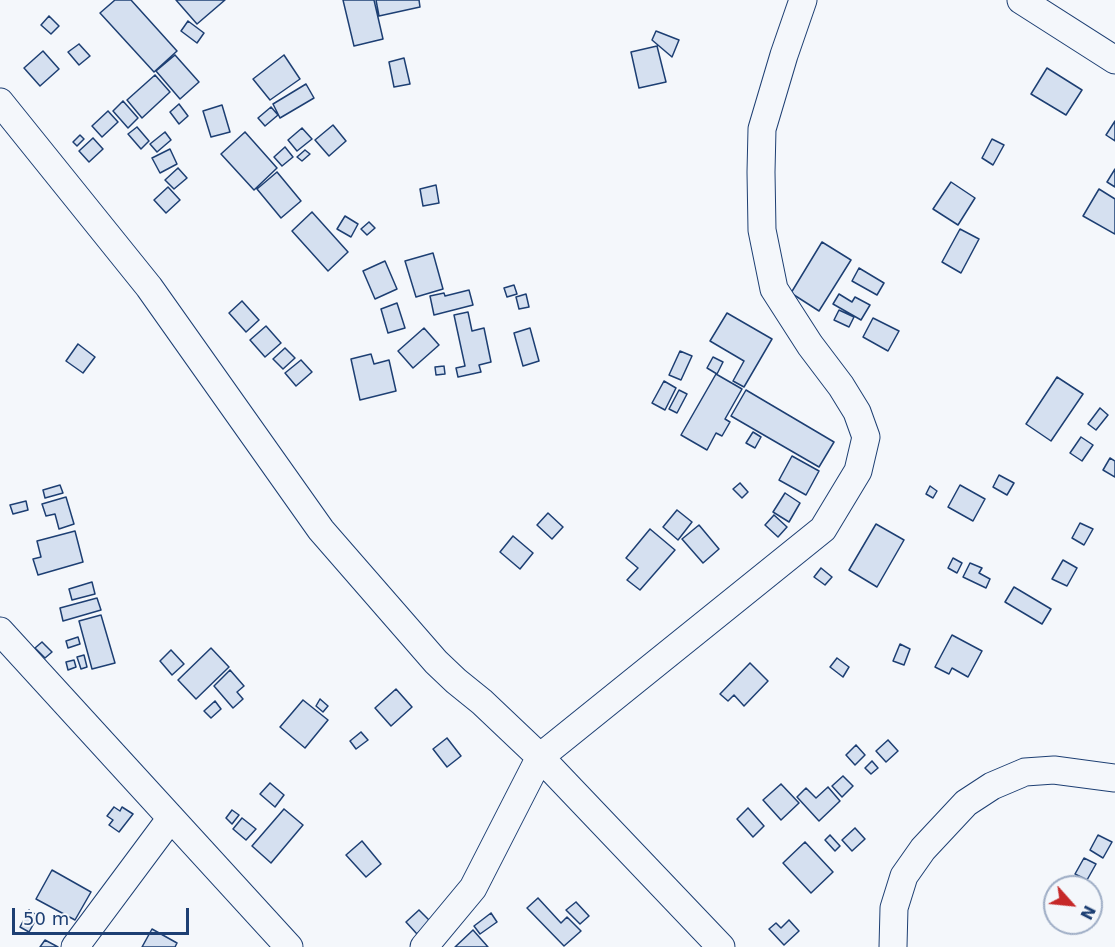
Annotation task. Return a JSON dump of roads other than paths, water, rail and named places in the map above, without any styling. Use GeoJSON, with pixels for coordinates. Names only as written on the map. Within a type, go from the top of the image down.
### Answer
{"type":"FeatureCollection","features":[{"type":"Feature","properties":{"kind":"street"},"geometry":{"type":"LineString","coordinates":[[424,947],[473,888],[540,757],[823,529],[858,471],[866,436],[857,412],[774,288],[762,230],[762,129],[802,0]]}},
{"type":"Feature","properties":{"kind":"street"},"geometry":{"type":"LineString","coordinates":[[1021,0],[1115,60]]}},
{"type":"Feature","properties":{"kind":"street"},"geometry":{"type":"LineString","coordinates":[[0,102],[149,287],[321,530],[436,662],[540,757],[721,947]]}},
{"type":"Feature","properties":{"kind":"street"},"geometry":{"type":"LineString","coordinates":[[0,632],[289,947]]}},
{"type":"Feature","properties":{"kind":"street"},"geometry":{"type":"LineString","coordinates":[[893,947],[894,908],[904,876],[923,849],[966,803],[992,786],[1025,772],[1054,770],[1115,778]]}},
{"type":"Feature","properties":{"kind":"street"},"geometry":{"type":"LineString","coordinates":[[75,947],[171,818]]}}]}
